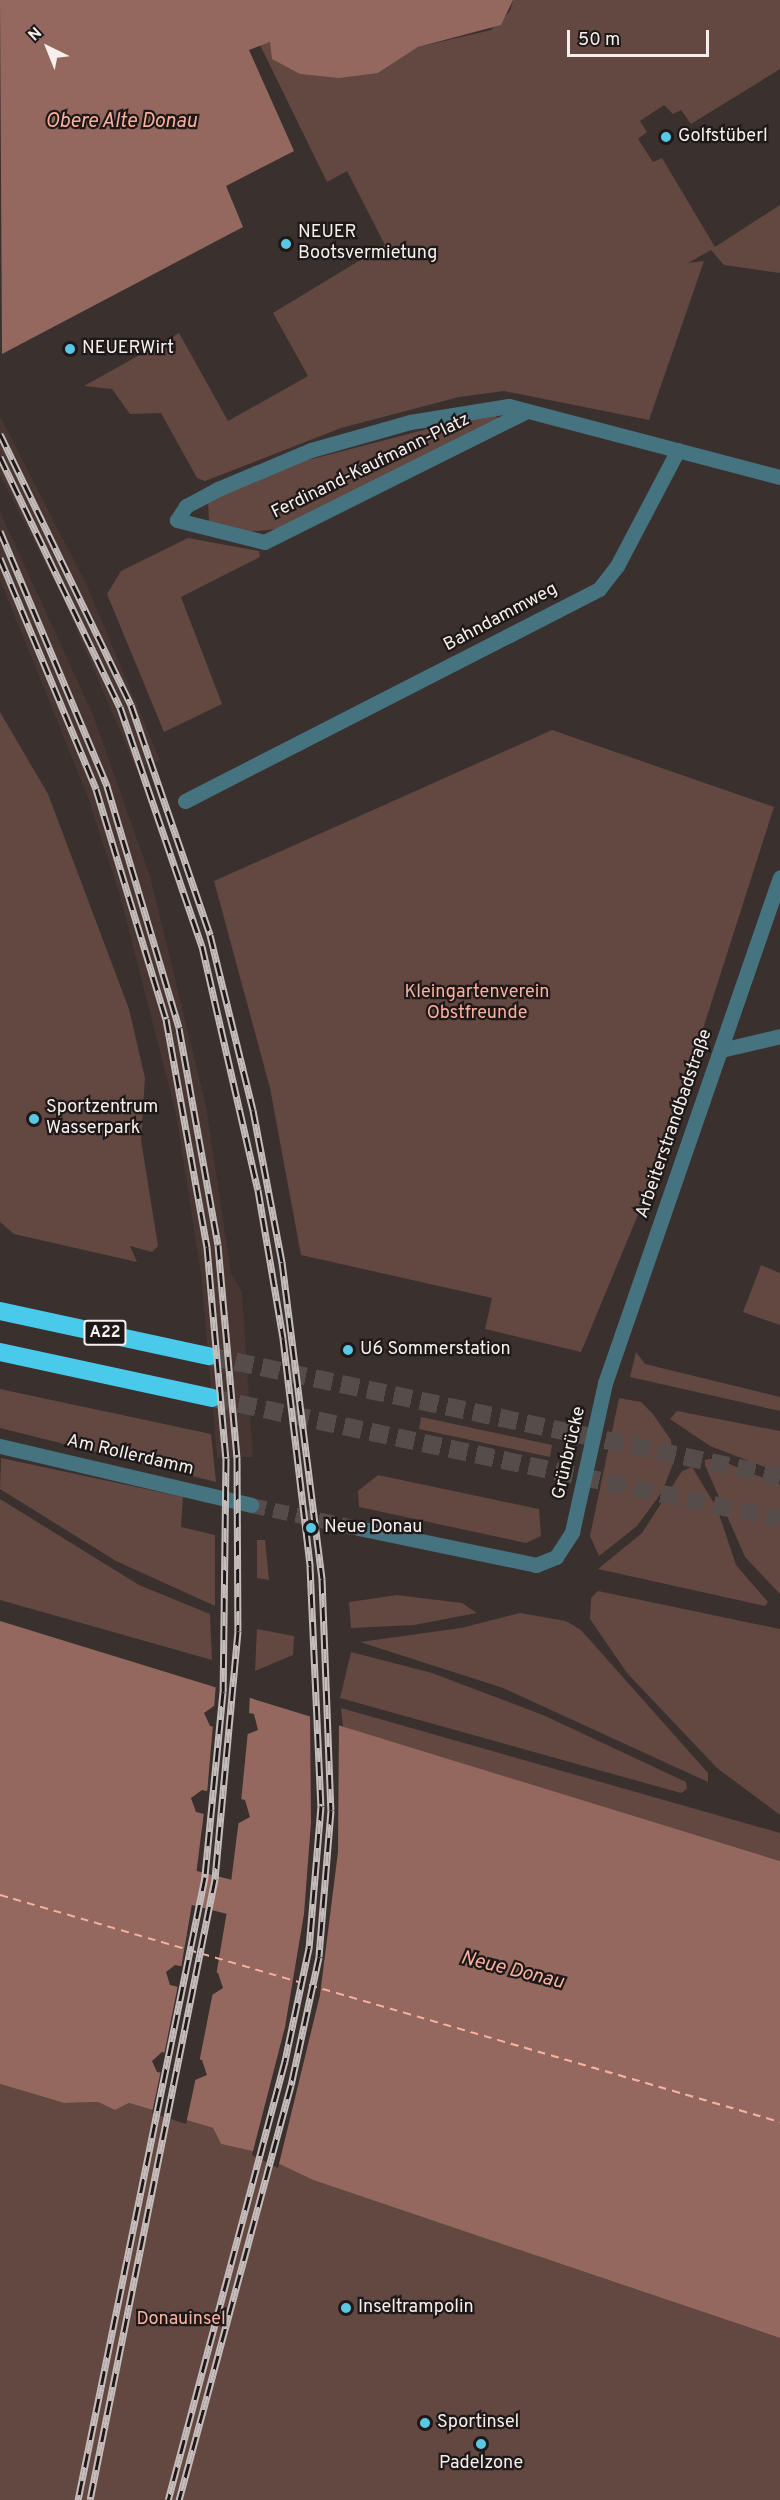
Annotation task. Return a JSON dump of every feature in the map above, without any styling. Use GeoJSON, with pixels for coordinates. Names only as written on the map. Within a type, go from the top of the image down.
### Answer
{"type":"FeatureCollection","features":[{"type":"Feature","properties":{"kind":"highway","name":"A22"},"geometry":{"type":"LineString","coordinates":[[0,1311],[209,1356]]}},
{"type":"Feature","properties":{"kind":"highway","name":"A22"},"geometry":{"type":"LineString","coordinates":[[0,1352],[213,1398]]}},
{"type":"Feature","properties":{"kind":"street","name":"Ferdinand-Kaufmann-Platz"},"geometry":{"type":"LineString","coordinates":[[523,413],[264,542],[177,520],[186,506],[218,489],[335,442],[471,410],[509,406],[523,413],[678,450]]}},
{"type":"Feature","properties":{"kind":"street"},"geometry":{"type":"LineString","coordinates":[[678,450],[780,477]]}},
{"type":"Feature","properties":{"kind":"street","name":"Bahndammweg"},"geometry":{"type":"LineString","coordinates":[[185,801],[599,589],[617,566],[678,450]]}},
{"type":"Feature","properties":{"kind":"street","name":"Arbeiterstrandbadstraße"},"geometry":{"type":"LineString","coordinates":[[605,1383],[780,877]]}},
{"type":"Feature","properties":{"kind":"street"},"geometry":{"type":"LineString","coordinates":[[721,1050],[780,1036]]}},
{"type":"Feature","properties":{"kind":"street","name":"Grünbrücke"},"geometry":{"type":"LineString","coordinates":[[358,1528],[536,1565],[556,1557],[572,1532],[605,1383]]}},
{"type":"Feature","properties":{"kind":"street","name":"Am Rollerdamm"},"geometry":{"type":"LineString","coordinates":[[0,1446],[251,1505]]}},
{"type":"Feature","properties":{"kind":"shaded area"},"geometry":{"type":"Polygon","coordinates":[[[0,416],[87,586],[160,760],[136,768],[64,600],[0,475],[0,416]]]}},
{"type":"Feature","properties":{"kind":"shaded area"},"geometry":{"type":"Polygon","coordinates":[[[0,512],[93,715],[150,876],[206,1106],[231,1273],[242,1292],[253,1457],[217,1458],[201,1274],[176,1114],[119,892],[86,792],[0,580],[0,512]]]}},
{"type":"Feature","properties":{"kind":"green space"},"geometry":{"type":"Polygon","coordinates":[[[513,0],[780,0],[780,69],[691,124],[681,110],[673,114],[664,105],[640,121],[647,132],[638,139],[653,162],[662,158],[715,247],[780,205],[780,273],[724,265],[711,250],[688,263],[704,261],[649,420],[504,391],[459,397],[341,428],[205,481],[197,478],[161,413],[130,414],[112,389],[84,386],[179,333],[228,421],[308,376],[273,313],[385,245],[347,171],[327,182],[260,45],[270,42],[271,47],[378,73],[418,47],[491,30],[510,11],[513,0]]]}},
{"type":"Feature","properties":{"kind":"green space"},"geometry":{"type":"Polygon","coordinates":[[[493,412],[498,418],[277,529],[246,532],[209,523],[208,500],[266,471],[493,412]]]}},
{"type":"Feature","properties":{"kind":"green space"},"geometry":{"type":"Polygon","coordinates":[[[188,538],[259,551],[260,557],[181,597],[222,704],[164,732],[107,594],[121,571],[188,538]]]}},
{"type":"Feature","properties":{"kind":"green space"},"geometry":{"type":"Polygon","coordinates":[[[0,712],[48,794],[129,1009],[145,1078],[141,1140],[158,1246],[152,1252],[130,1246],[137,1262],[14,1234],[0,1222],[0,712]]]}},
{"type":"Feature","properties":{"kind":"green space","name":"Kleingartenverein Obstfreunde"},"geometry":{"type":"Polygon","coordinates":[[[552,730],[774,807],[662,1157],[581,1352],[485,1329],[492,1298],[301,1255],[270,1088],[214,881],[552,730]]]}},
{"type":"Feature","properties":{"kind":"green space"},"geometry":{"type":"Polygon","coordinates":[[[761,1265],[780,1273],[780,1325],[743,1312],[761,1265]]]}},
{"type":"Feature","properties":{"kind":"green space"},"geometry":{"type":"Polygon","coordinates":[[[636,1352],[645,1364],[780,1397],[780,1411],[630,1377],[636,1352]]]}},
{"type":"Feature","properties":{"kind":"green space"},"geometry":{"type":"Polygon","coordinates":[[[0,1389],[211,1434],[216,1482],[0,1428],[0,1389]]]}},
{"type":"Feature","properties":{"kind":"green space"},"geometry":{"type":"Polygon","coordinates":[[[619,1398],[641,1402],[653,1414],[671,1440],[673,1464],[662,1492],[637,1526],[599,1556],[590,1536],[619,1398]]]}},
{"type":"Feature","properties":{"kind":"green space"},"geometry":{"type":"Polygon","coordinates":[[[677,1411],[780,1431],[780,1473],[710,1446],[670,1419],[677,1411]]]}},
{"type":"Feature","properties":{"kind":"green space"},"geometry":{"type":"Polygon","coordinates":[[[421,1417],[552,1445],[550,1457],[419,1429],[421,1417]]]}},
{"type":"Feature","properties":{"kind":"green space"},"geometry":{"type":"Polygon","coordinates":[[[1,1458],[183,1497],[181,1527],[215,1535],[215,1606],[116,1561],[0,1489],[1,1458]]]}},
{"type":"Feature","properties":{"kind":"green space"},"geometry":{"type":"Polygon","coordinates":[[[715,1458],[780,1485],[780,1594],[745,1557],[705,1465],[705,1460],[715,1458]]]}},
{"type":"Feature","properties":{"kind":"green space"},"geometry":{"type":"Polygon","coordinates":[[[692,1467],[717,1508],[736,1565],[768,1602],[765,1606],[598,1569],[642,1533],[682,1471],[692,1467]]]}},
{"type":"Feature","properties":{"kind":"green space"},"geometry":{"type":"Polygon","coordinates":[[[378,1475],[539,1509],[541,1536],[526,1543],[359,1507],[358,1491],[378,1475]]]}},
{"type":"Feature","properties":{"kind":"green space"},"geometry":{"type":"Polygon","coordinates":[[[0,1499],[139,1585],[210,1614],[212,1660],[0,1600],[0,1499]]]}},
{"type":"Feature","properties":{"kind":"green space"},"geometry":{"type":"Polygon","coordinates":[[[257,1540],[265,1540],[269,1580],[257,1578],[257,1540]]]}},
{"type":"Feature","properties":{"kind":"green space"},"geometry":{"type":"Polygon","coordinates":[[[598,1591],[780,1629],[780,1815],[717,1768],[627,1673],[590,1619],[591,1598],[598,1591]]]}},
{"type":"Feature","properties":{"kind":"green space"},"geometry":{"type":"Polygon","coordinates":[[[397,1595],[462,1603],[477,1613],[414,1625],[351,1628],[349,1602],[397,1595]]]}},
{"type":"Feature","properties":{"kind":"green space"},"geometry":{"type":"Polygon","coordinates":[[[520,1613],[566,1621],[581,1630],[708,1773],[708,1782],[503,1688],[360,1642],[461,1628],[520,1613]]]}},
{"type":"Feature","properties":{"kind":"green space"},"geometry":{"type":"Polygon","coordinates":[[[257,1629],[294,1636],[293,1655],[255,1671],[257,1629]]]}},
{"type":"Feature","properties":{"kind":"green space"},"geometry":{"type":"Polygon","coordinates":[[[351,1652],[432,1673],[543,1715],[686,1782],[687,1789],[681,1793],[340,1698],[351,1652]]]}},
{"type":"Feature","properties":{"kind":"green space"},"geometry":{"type":"Polygon","coordinates":[[[341,1708],[780,1833],[780,1861],[343,1727],[341,1708]]]}},
{"type":"Feature","properties":{"kind":"green space","name":"Donauinsel"},"geometry":{"type":"Polygon","coordinates":[[[0,2084],[64,2103],[98,2102],[115,2110],[129,2103],[213,2128],[221,2144],[252,2151],[313,2180],[780,2338],[780,2500],[0,2500],[0,2084]]]}},
{"type":"Feature","properties":{"kind":"water","name":"Obere Alte Donau"},"geometry":{"type":"Polygon","coordinates":[[[0,0],[513,0],[501,25],[418,47],[378,73],[339,78],[300,74],[272,59],[270,42],[249,50],[294,151],[226,186],[243,227],[2,354],[0,0]]]}},
{"type":"Feature","properties":{"kind":"water","name":"Neue Donau"},"geometry":{"type":"Polygon","coordinates":[[[0,1621],[780,1861],[780,2338],[313,2180],[252,2151],[221,2144],[213,2128],[129,2103],[115,2110],[98,2102],[64,2103],[0,2084],[0,1621]],[[214,1706],[204,1713],[210,1726],[248,1734],[258,1730],[254,1714],[214,1706]],[[202,1790],[191,1798],[196,1812],[239,1823],[250,1817],[245,1800],[202,1790]],[[195,1879],[185,1885],[188,1899],[230,1908],[238,1902],[233,1888],[195,1879]],[[175,1965],[166,1972],[170,1985],[212,1995],[223,1988],[218,1973],[175,1965]],[[162,2052],[152,2061],[157,2072],[195,2080],[207,2075],[202,2060],[162,2052]]]}},
{"type":"Feature","properties":{"kind":"pier"},"geometry":{"type":"Polygon","coordinates":[[[216,1683],[250,1692],[249,1716],[214,1709],[216,1683]]]}},
{"type":"Feature","properties":{"kind":"pier"},"geometry":{"type":"Polygon","coordinates":[[[310,1711],[339,1722],[338,1852],[320,1995],[278,2168],[252,2155],[285,2027],[304,1914],[311,1822],[310,1711]]]}},
{"type":"Feature","properties":{"kind":"pier"},"geometry":{"type":"Polygon","coordinates":[[[213,1724],[248,1731],[241,1802],[207,1794],[213,1724]]]}},
{"type":"Feature","properties":{"kind":"pier"},"geometry":{"type":"Polygon","coordinates":[[[204,1812],[239,1819],[230,1890],[195,1883],[204,1812]]]}},
{"type":"Feature","properties":{"kind":"pier"},"geometry":{"type":"Polygon","coordinates":[[[193,1898],[228,1905],[216,1976],[181,1968],[193,1898]]]}},
{"type":"Feature","properties":{"kind":"pier"},"geometry":{"type":"Polygon","coordinates":[[[178,1985],[213,1992],[199,2063],[164,2055],[178,1985]]]}},
{"type":"Feature","properties":{"kind":"pier"},"geometry":{"type":"Polygon","coordinates":[[[161,2070],[196,2077],[186,2124],[152,2113],[161,2070]]]}},
{"type":"Feature","properties":{"kind":"waterway","name":"Neue Donau"},"geometry":{"type":"LineString","coordinates":[[139,1874],[285,1911]]}},
{"type":"Feature","properties":{"kind":"ferry route"},"geometry":{"type":"LineString","coordinates":[[0,1895],[780,2122]]}},
{"type":"Feature","properties":{"kind":"tunnel"},"geometry":{"type":"LineString","coordinates":[[209,1356],[780,1477]]}},
{"type":"Feature","properties":{"kind":"tunnel"},"geometry":{"type":"LineString","coordinates":[[212,1398],[780,1519]]}},
{"type":"Feature","properties":{"kind":"tunnel"},"geometry":{"type":"LineString","coordinates":[[251,1505],[358,1528]]}},
{"type":"Feature","properties":{"kind":"railway"},"geometry":{"type":"LineString","coordinates":[[0,434],[131,705],[210,935],[253,1110],[282,1262],[322,1579],[331,1810],[319,1957],[291,2085],[179,2500]]}},
{"type":"Feature","properties":{"kind":"railway"},"geometry":{"type":"LineString","coordinates":[[0,457],[120,707],[202,946],[258,1190],[283,1338],[310,1566],[321,1806],[309,1948],[285,2061],[168,2500]]}},
{"type":"Feature","properties":{"kind":"railway"},"geometry":{"type":"LineString","coordinates":[[0,531],[107,786],[179,1028],[218,1245],[237,1457],[238,1631],[215,1879],[90,2500]]}},
{"type":"Feature","properties":{"kind":"railway"},"geometry":{"type":"LineString","coordinates":[[0,558],[96,789],[166,1019],[207,1247],[226,1458],[223,1692],[205,1877],[78,2500]]}},
{"type":"Feature","properties":{"kind":"place","name":"Golfstüberl"},"geometry":{"type":"Point","coordinates":[666,137]}},
{"type":"Feature","properties":{"kind":"place","name":"NEUER Bootsvermietung"},"geometry":{"type":"Point","coordinates":[286,244]}},
{"type":"Feature","properties":{"kind":"place","name":"NEUERWirt"},"geometry":{"type":"Point","coordinates":[70,349]}},
{"type":"Feature","properties":{"kind":"place","name":"Sportzentrum Wasserpark"},"geometry":{"type":"Point","coordinates":[34,1119]}},
{"type":"Feature","properties":{"kind":"place","name":"U6 Sommerstation"},"geometry":{"type":"Point","coordinates":[348,1350]}},
{"type":"Feature","properties":{"kind":"place","name":"Neue Donau"},"geometry":{"type":"Point","coordinates":[311,1528]}},
{"type":"Feature","properties":{"kind":"place","name":"Inseltrampolin"},"geometry":{"type":"Point","coordinates":[346,2308]}},
{"type":"Feature","properties":{"kind":"place","name":"Sportinsel"},"geometry":{"type":"Point","coordinates":[425,2423]}},
{"type":"Feature","properties":{"kind":"place","name":"Padelzone"},"geometry":{"type":"Point","coordinates":[481,2444]}}]}
